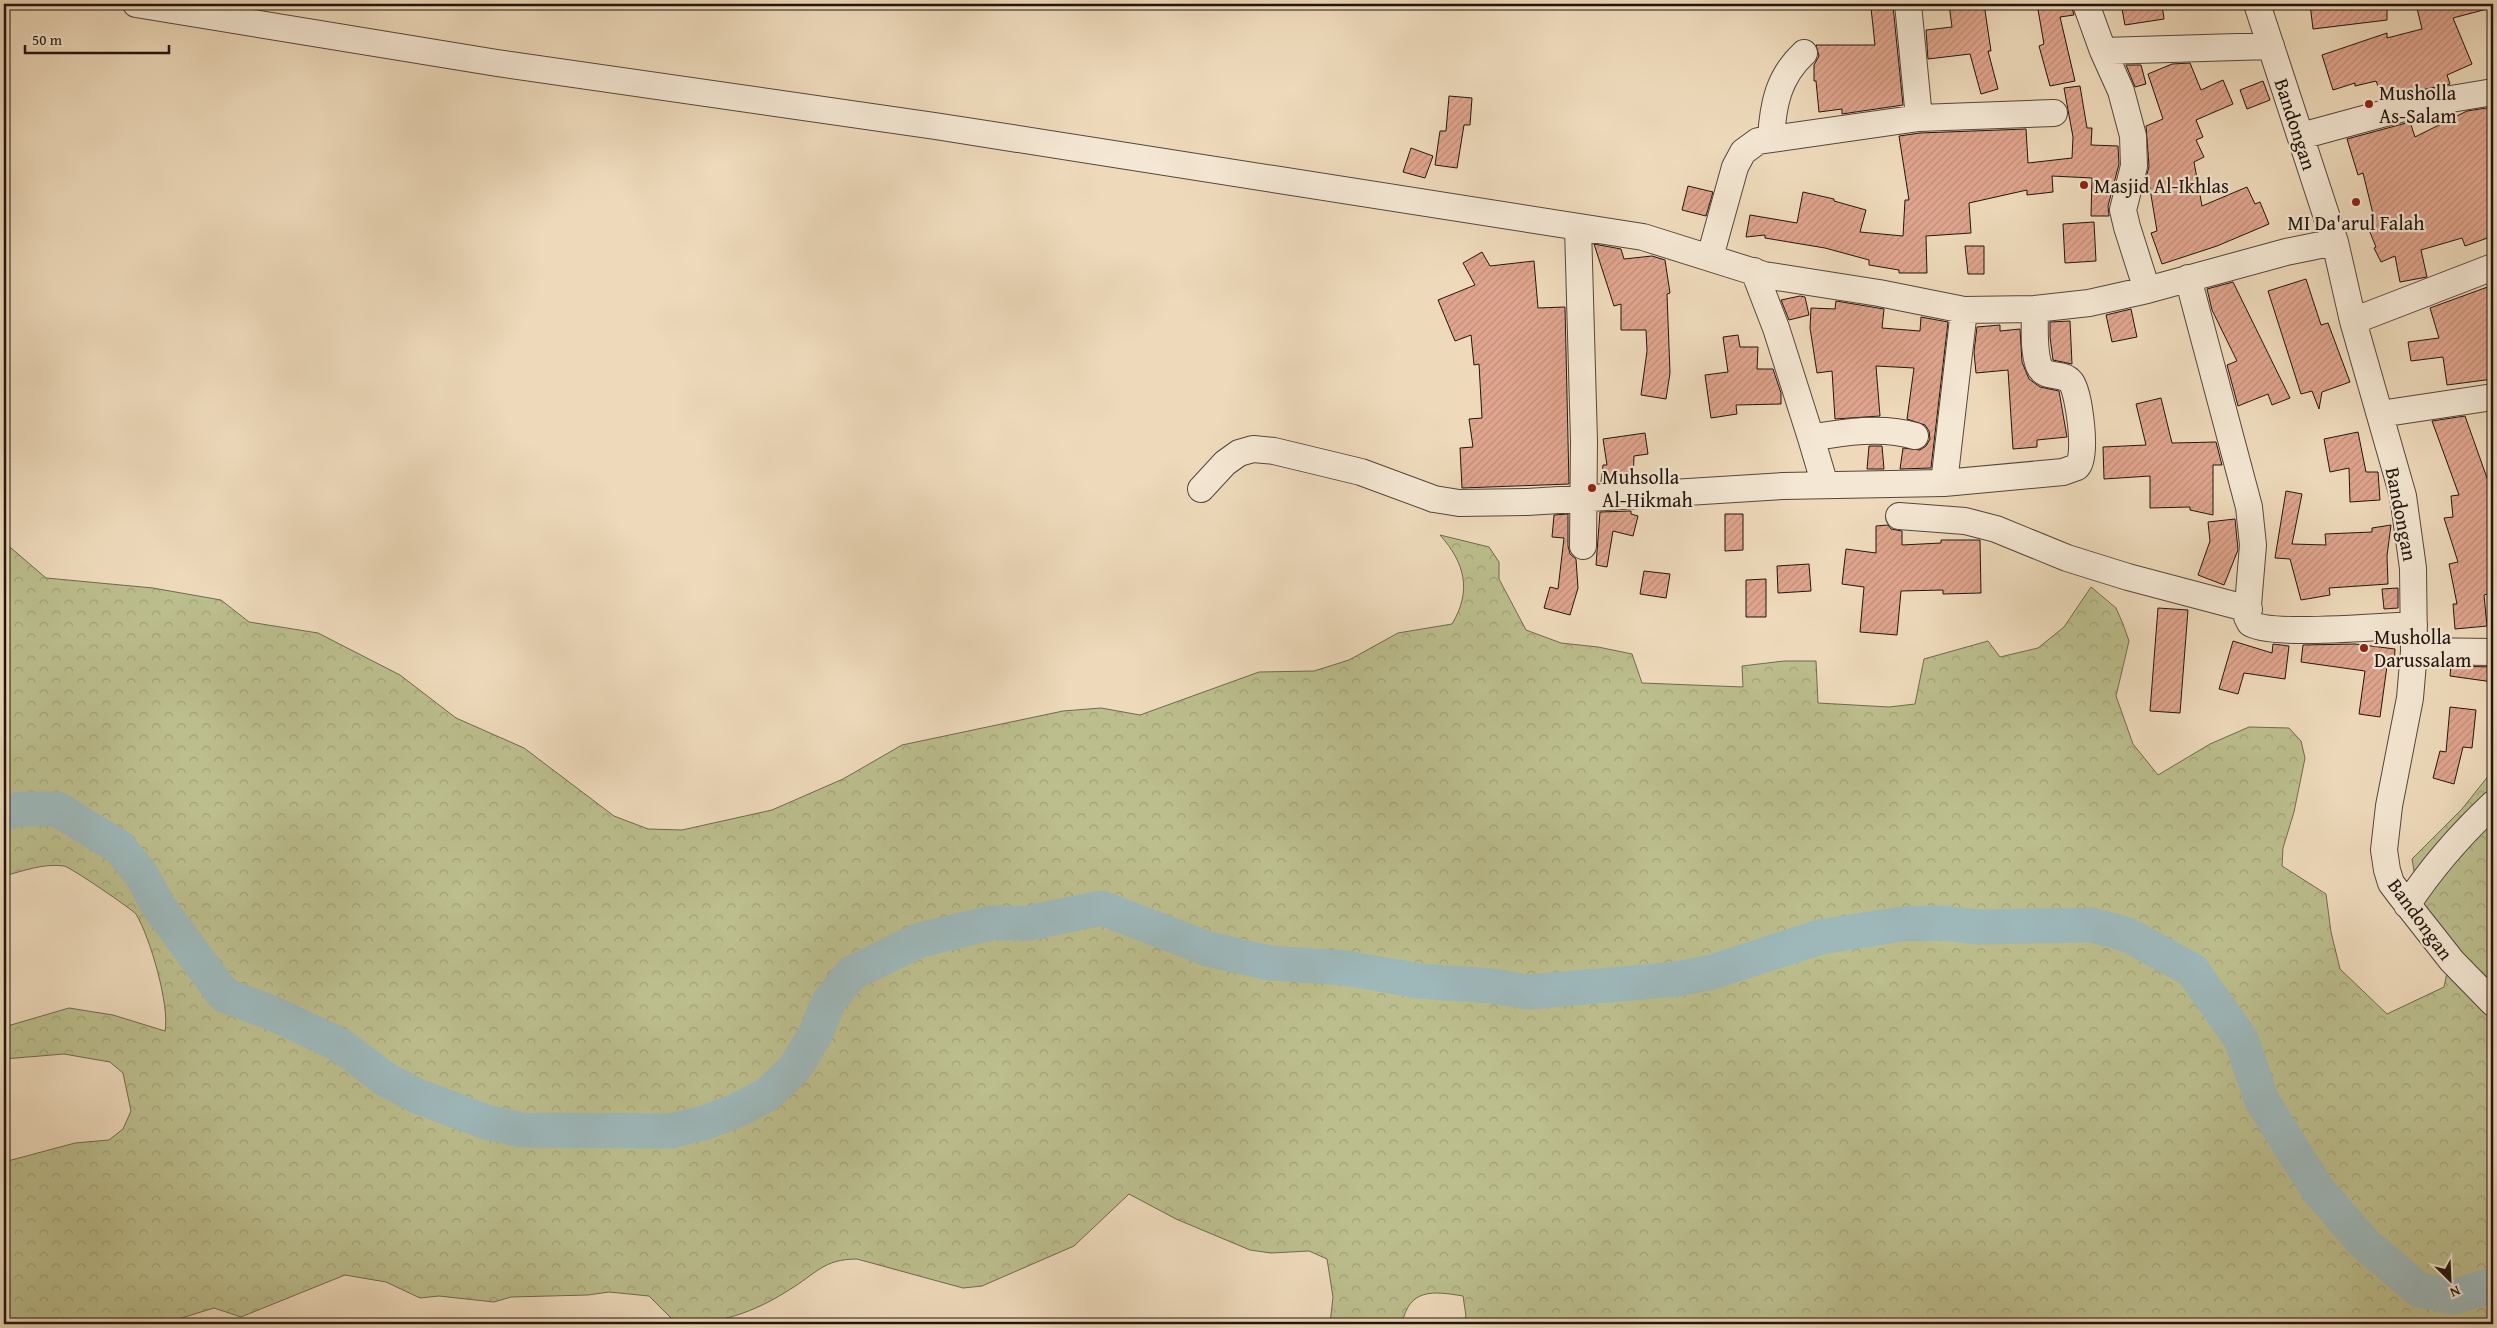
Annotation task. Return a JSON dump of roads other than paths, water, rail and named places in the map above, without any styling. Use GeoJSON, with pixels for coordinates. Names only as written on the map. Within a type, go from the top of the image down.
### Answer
{"type":"FeatureCollection","features":[{"type":"Feature","properties":{"kind":"street"},"geometry":{"type":"LineString","coordinates":[[136,4],[497,64],[935,126],[1643,236],[1754,272],[1964,310],[2034,309],[2088,303],[2147,290],[2286,252],[2335,242]]}},
{"type":"Feature","properties":{"kind":"street"},"geometry":{"type":"LineString","coordinates":[[1908,4],[1919,118]]}},
{"type":"Feature","properties":{"kind":"street"},"geometry":{"type":"LineString","coordinates":[[2086,4],[2103,51],[2121,91],[2132,136],[2134,166],[2123,210],[2126,227],[2147,290]]}},
{"type":"Feature","properties":{"kind":"street","name":"Bandongan"},"geometry":{"type":"LineString","coordinates":[[2257,4],[2335,242],[2353,322],[2403,496],[2413,568],[2414,651],[2410,698],[2389,806],[2384,850],[2387,870],[2391,883],[2407,905],[2452,961],[2493,1003]]}},
{"type":"Feature","properties":{"kind":"street"},"geometry":{"type":"LineString","coordinates":[[2103,51],[2271,46]]}},
{"type":"Feature","properties":{"kind":"street"},"geometry":{"type":"LineString","coordinates":[[1771,138],[1774,104],[1781,83],[1795,62],[1804,53]]}},
{"type":"Feature","properties":{"kind":"street"},"geometry":{"type":"LineString","coordinates":[[2301,136],[2415,105],[2493,92]]}},
{"type":"Feature","properties":{"kind":"street"},"geometry":{"type":"LineString","coordinates":[[1710,257],[1735,167],[1749,146],[1758,140],[1919,118],[2054,113]]}},
{"type":"Feature","properties":{"kind":"street"},"geometry":{"type":"LineString","coordinates":[[1578,227],[1584,497],[1583,546]]}},
{"type":"Feature","properties":{"kind":"street"},"geometry":{"type":"LineString","coordinates":[[2353,322],[2493,267]]}},
{"type":"Feature","properties":{"kind":"street"},"geometry":{"type":"LineString","coordinates":[[1754,272],[1776,328],[1825,485]]}},
{"type":"Feature","properties":{"kind":"street"},"geometry":{"type":"LineString","coordinates":[[2188,278],[2250,507],[2253,545],[2247,618],[2250,623],[2263,628],[2288,630],[2414,625]]}},
{"type":"Feature","properties":{"kind":"street"},"geometry":{"type":"LineString","coordinates":[[1201,489],[1225,463],[1239,453],[1262,449],[1361,472],[1434,499],[1448,502],[1527,502],[1584,497],[1825,485],[1944,483],[2048,474],[2072,470],[2080,465],[2083,442],[2074,386],[2061,376],[2048,375],[2040,369],[2037,357],[2034,309]]}},
{"type":"Feature","properties":{"kind":"street"},"geometry":{"type":"LineString","coordinates":[[1944,483],[1964,310]]}},
{"type":"Feature","properties":{"kind":"street"},"geometry":{"type":"LineString","coordinates":[[2380,414],[2493,397]]}},
{"type":"Feature","properties":{"kind":"street"},"geometry":{"type":"LineString","coordinates":[[1811,438],[1842,433],[1869,432],[1895,432],[1915,436]]}},
{"type":"Feature","properties":{"kind":"street"},"geometry":{"type":"LineString","coordinates":[[1899,516],[1965,521],[1996,529],[2084,563],[2248,609]]}},
{"type":"Feature","properties":{"kind":"street"},"geometry":{"type":"LineString","coordinates":[[2414,651],[2493,652]]}},
{"type":"Feature","properties":{"kind":"street"},"geometry":{"type":"LineString","coordinates":[[2407,905],[2429,872],[2459,837],[2493,804]]}},
{"type":"Feature","properties":{"kind":"waterway"},"geometry":{"type":"LineString","coordinates":[[4,813],[20,809],[57,809],[119,847],[141,874],[159,907],[224,995],[272,1013],[340,1045],[385,1079],[417,1096],[486,1122],[522,1130],[670,1131],[704,1123],[738,1110],[768,1094],[795,1068],[815,1035],[829,1001],[852,973],[920,940],[991,923],[1028,923],[1102,908],[1208,949],[1269,963],[1346,968],[1419,981],[1492,986],[1528,992],[1678,979],[1712,972],[1820,937],[1902,924],[1941,923],[1979,927],[2092,925],[2128,935],[2192,970],[2241,1039],[2262,1101],[2318,1190],[2364,1243],[2419,1290],[2454,1297],[2493,1285]]}},
{"type":"Feature","properties":{"kind":"place","name":"Musholla As-Salam"},"geometry":{"type":"Point","coordinates":[2369,104]}},
{"type":"Feature","properties":{"kind":"place","name":"Masjid Al-Ikhlas"},"geometry":{"type":"Point","coordinates":[2084,185]}},
{"type":"Feature","properties":{"kind":"place","name":"MI Da'arul Falah"},"geometry":{"type":"Point","coordinates":[2356,202]}},
{"type":"Feature","properties":{"kind":"place","name":"Muhsolla Al-Hikmah"},"geometry":{"type":"Point","coordinates":[1592,488]}},
{"type":"Feature","properties":{"kind":"place","name":"Musholla Darussalam"},"geometry":{"type":"Point","coordinates":[2364,648]}}]}
